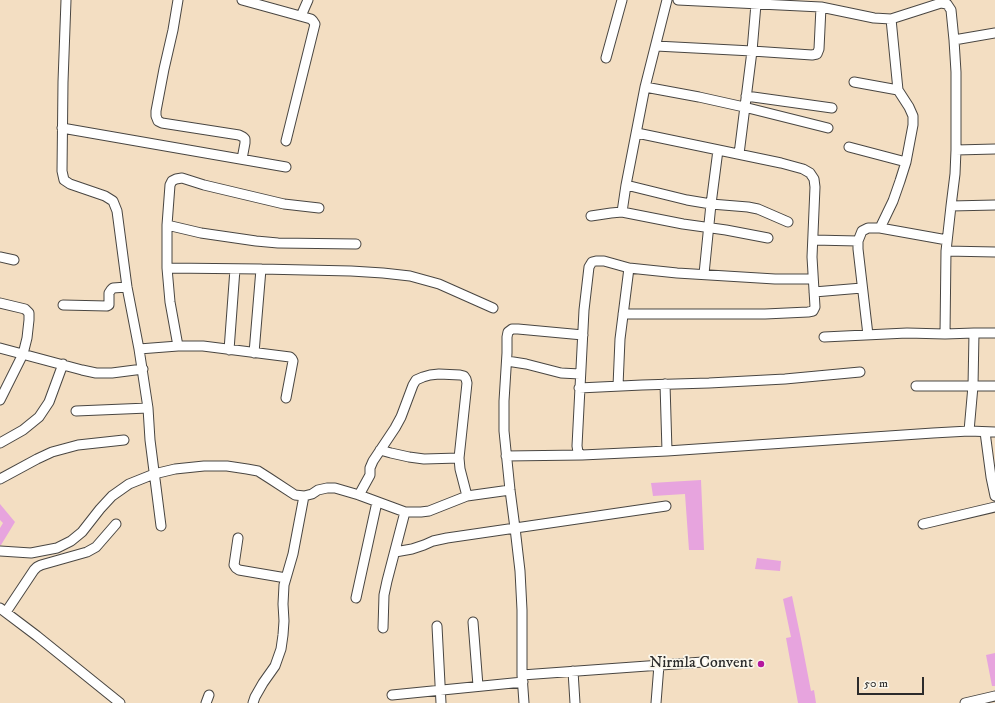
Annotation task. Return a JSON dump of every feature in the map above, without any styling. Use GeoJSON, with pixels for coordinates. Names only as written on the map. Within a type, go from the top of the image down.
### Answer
{"type":"FeatureCollection","features":[{"type":"Feature","properties":{"kind":"street"},"geometry":{"type":"LineString","coordinates":[[66,0],[62,170],[64,180],[70,184],[105,196],[113,201],[118,211],[127,287],[143,369],[161,526]]}},
{"type":"Feature","properties":{"kind":"street"},"geometry":{"type":"LineString","coordinates":[[178,0],[156,111],[158,121],[162,123],[239,135],[245,139],[242,159]]}},
{"type":"Feature","properties":{"kind":"street"},"geometry":{"type":"LineString","coordinates":[[242,0],[301,16],[313,21],[315,24],[286,141]]}},
{"type":"Feature","properties":{"kind":"street"},"geometry":{"type":"LineString","coordinates":[[301,16],[308,0]]}},
{"type":"Feature","properties":{"kind":"street"},"geometry":{"type":"LineString","coordinates":[[606,58],[622,0]]}},
{"type":"Feature","properties":{"kind":"street"},"geometry":{"type":"LineString","coordinates":[[622,212],[645,87],[667,0]]}},
{"type":"Feature","properties":{"kind":"street"},"geometry":{"type":"LineString","coordinates":[[678,0],[821,7],[874,18],[891,19],[941,3],[947,4],[951,10],[956,72],[956,150],[955,174],[946,252],[946,334]]}},
{"type":"Feature","properties":{"kind":"street"},"geometry":{"type":"LineString","coordinates":[[739,154],[752,51],[756,4]]}},
{"type":"Feature","properties":{"kind":"street"},"geometry":{"type":"LineString","coordinates":[[656,46],[812,56],[817,54],[819,50],[821,7]]}},
{"type":"Feature","properties":{"kind":"street"},"geometry":{"type":"LineString","coordinates":[[880,228],[893,201],[906,162],[913,125],[913,116],[898,90],[891,19]]}},
{"type":"Feature","properties":{"kind":"street"},"geometry":{"type":"LineString","coordinates":[[954,40],[995,33]]}},
{"type":"Feature","properties":{"kind":"street"},"geometry":{"type":"LineString","coordinates":[[854,82],[898,90]]}},
{"type":"Feature","properties":{"kind":"street"},"geometry":{"type":"LineString","coordinates":[[645,87],[744,107],[828,128]]}},
{"type":"Feature","properties":{"kind":"street"},"geometry":{"type":"LineString","coordinates":[[746,96],[832,108]]}},
{"type":"Feature","properties":{"kind":"street"},"geometry":{"type":"LineString","coordinates":[[62,128],[286,167]]}},
{"type":"Feature","properties":{"kind":"street"},"geometry":{"type":"LineString","coordinates":[[623,314],[765,314],[808,312],[813,311],[815,307],[812,257],[815,187],[814,179],[810,173],[803,169],[739,154],[636,133]]}},
{"type":"Feature","properties":{"kind":"street"},"geometry":{"type":"LineString","coordinates":[[849,147],[906,162]]}},
{"type":"Feature","properties":{"kind":"street"},"geometry":{"type":"LineString","coordinates":[[956,150],[995,149]]}},
{"type":"Feature","properties":{"kind":"street"},"geometry":{"type":"LineString","coordinates":[[704,274],[718,150]]}},
{"type":"Feature","properties":{"kind":"street"},"geometry":{"type":"LineString","coordinates":[[178,346],[170,302],[167,268],[167,225],[170,185],[172,181],[176,178],[182,178],[204,185],[284,204],[319,208]]}},
{"type":"Feature","properties":{"kind":"street"},"geometry":{"type":"LineString","coordinates":[[626,185],[687,200],[711,204],[748,207],[788,222]]}},
{"type":"Feature","properties":{"kind":"street"},"geometry":{"type":"LineString","coordinates":[[951,206],[995,205]]}},
{"type":"Feature","properties":{"kind":"street"},"geometry":{"type":"LineString","coordinates":[[591,216],[622,212],[656,220],[734,231],[768,238]]}},
{"type":"Feature","properties":{"kind":"street"},"geometry":{"type":"LineString","coordinates":[[167,225],[201,233],[256,241],[278,243],[356,244]]}},
{"type":"Feature","properties":{"kind":"street"},"geometry":{"type":"LineString","coordinates":[[868,335],[859,263],[858,241],[862,231],[868,228],[880,228],[947,240]]}},
{"type":"Feature","properties":{"kind":"street"},"geometry":{"type":"LineString","coordinates":[[813,240],[858,241]]}},
{"type":"Feature","properties":{"kind":"street"},"geometry":{"type":"LineString","coordinates":[[946,252],[995,252]]}},
{"type":"Feature","properties":{"kind":"street"},"geometry":{"type":"LineString","coordinates":[[0,257],[14,260]]}},
{"type":"Feature","properties":{"kind":"street"},"geometry":{"type":"LineString","coordinates":[[582,455],[578,452],[577,446],[579,388],[584,310],[589,267],[592,262],[596,260],[604,260],[629,268],[677,273],[775,279],[813,278]]}},
{"type":"Feature","properties":{"kind":"street"},"geometry":{"type":"LineString","coordinates":[[167,268],[351,271],[410,276],[439,284],[493,308]]}},
{"type":"Feature","properties":{"kind":"street"},"geometry":{"type":"LineString","coordinates":[[618,386],[620,339],[629,268]]}},
{"type":"Feature","properties":{"kind":"street"},"geometry":{"type":"LineString","coordinates":[[229,350],[235,269]]}},
{"type":"Feature","properties":{"kind":"street"},"geometry":{"type":"LineString","coordinates":[[254,353],[261,269]]}},
{"type":"Feature","properties":{"kind":"street"},"geometry":{"type":"LineString","coordinates":[[63,305],[106,306],[109,305],[109,293],[113,288],[127,287]]}},
{"type":"Feature","properties":{"kind":"street"},"geometry":{"type":"LineString","coordinates":[[814,292],[862,288]]}},
{"type":"Feature","properties":{"kind":"street"},"geometry":{"type":"LineString","coordinates":[[0,303],[25,309],[29,313],[27,338],[23,354],[0,400]]}},
{"type":"Feature","properties":{"kind":"street"},"geometry":{"type":"LineString","coordinates":[[524,703],[522,679],[522,610],[520,571],[504,431],[504,401],[507,361],[506,337],[508,332],[512,329],[582,335]]}},
{"type":"Feature","properties":{"kind":"street"},"geometry":{"type":"LineString","coordinates":[[824,337],[907,333],[995,333]]}},
{"type":"Feature","properties":{"kind":"street"},"geometry":{"type":"LineString","coordinates":[[969,432],[973,386],[974,333]]}},
{"type":"Feature","properties":{"kind":"street"},"geometry":{"type":"LineString","coordinates":[[139,349],[203,346],[290,357],[293,361],[293,365],[286,398]]}},
{"type":"Feature","properties":{"kind":"street"},"geometry":{"type":"LineString","coordinates":[[0,348],[96,373],[112,373],[143,369]]}},
{"type":"Feature","properties":{"kind":"street"},"geometry":{"type":"LineString","coordinates":[[507,361],[561,373],[580,374]]}},
{"type":"Feature","properties":{"kind":"street"},"geometry":{"type":"LineString","coordinates":[[0,443],[23,430],[38,417],[48,402],[63,364]]}},
{"type":"Feature","properties":{"kind":"street"},"geometry":{"type":"LineString","coordinates":[[579,388],[785,379],[860,372]]}},
{"type":"Feature","properties":{"kind":"street"},"geometry":{"type":"LineString","coordinates":[[359,495],[370,475],[370,468],[373,461],[395,428],[416,380],[430,375],[460,375],[466,378],[467,383],[459,458],[460,469],[467,496]]}},
{"type":"Feature","properties":{"kind":"street"},"geometry":{"type":"LineString","coordinates":[[665,384],[667,451]]}},
{"type":"Feature","properties":{"kind":"street"},"geometry":{"type":"LineString","coordinates":[[916,386],[995,386]]}},
{"type":"Feature","properties":{"kind":"street"},"geometry":{"type":"LineString","coordinates":[[76,411],[148,408]]}},
{"type":"Feature","properties":{"kind":"street"},"geometry":{"type":"LineString","coordinates":[[506,456],[582,455],[667,451],[969,432],[995,432]]}},
{"type":"Feature","properties":{"kind":"street"},"geometry":{"type":"LineString","coordinates":[[985,432],[995,496]]}},
{"type":"Feature","properties":{"kind":"street"},"geometry":{"type":"LineString","coordinates":[[0,479],[52,452],[78,445],[124,440]]}},
{"type":"Feature","properties":{"kind":"street"},"geometry":{"type":"LineString","coordinates":[[380,450],[416,458],[459,458]]}},
{"type":"Feature","properties":{"kind":"street"},"geometry":{"type":"LineString","coordinates":[[0,551],[31,553],[57,548],[71,541],[82,532],[112,496],[129,484],[154,474],[175,469],[204,466],[227,466],[247,469],[258,472],[295,495],[304,496],[312,494],[318,490],[335,488],[405,512],[429,511],[467,496],[510,490]]}},
{"type":"Feature","properties":{"kind":"street"},"geometry":{"type":"LineString","coordinates":[[253,703],[263,683],[275,666],[281,649],[284,621],[284,585],[293,554],[304,496]]}},
{"type":"Feature","properties":{"kind":"street"},"geometry":{"type":"LineString","coordinates":[[356,598],[377,502]]}},
{"type":"Feature","properties":{"kind":"street"},"geometry":{"type":"LineString","coordinates":[[395,552],[412,549],[433,541],[448,538],[666,506]]}},
{"type":"Feature","properties":{"kind":"street"},"geometry":{"type":"LineString","coordinates":[[923,524],[995,507]]}},
{"type":"Feature","properties":{"kind":"street"},"geometry":{"type":"LineString","coordinates":[[383,628],[384,595],[405,512]]}},
{"type":"Feature","properties":{"kind":"street"},"geometry":{"type":"LineString","coordinates":[[116,524],[96,547],[87,552],[37,567],[3,610],[118,702]]}},
{"type":"Feature","properties":{"kind":"street"},"geometry":{"type":"LineString","coordinates":[[238,538],[234,565],[236,568],[239,570],[286,578]]}},
{"type":"Feature","properties":{"kind":"street"},"geometry":{"type":"LineString","coordinates":[[473,622],[478,686]]}},
{"type":"Feature","properties":{"kind":"street"},"geometry":{"type":"LineString","coordinates":[[437,626],[441,703]]}},
{"type":"Feature","properties":{"kind":"street"},"geometry":{"type":"LineString","coordinates":[[392,695],[478,686],[574,671],[702,662]]}},
{"type":"Feature","properties":{"kind":"street"},"geometry":{"type":"LineString","coordinates":[[656,703],[659,665]]}},
{"type":"Feature","properties":{"kind":"street"},"geometry":{"type":"LineString","coordinates":[[574,671],[575,703]]}},
{"type":"Feature","properties":{"kind":"street"},"geometry":{"type":"LineString","coordinates":[[965,703],[995,696]]}},
{"type":"Feature","properties":{"kind":"building"},"geometry":{"type":"Polygon","coordinates":[[[701,480],[704,550],[689,550],[685,494],[653,496],[651,483],[701,480]]]}},
{"type":"Feature","properties":{"kind":"building"},"geometry":{"type":"Polygon","coordinates":[[[0,504],[15,522],[1,545],[0,528],[3,523],[0,520],[0,504]]]}},
{"type":"Feature","properties":{"kind":"building"},"geometry":{"type":"Polygon","coordinates":[[[757,558],[781,561],[780,571],[755,569],[757,558]]]}},
{"type":"Feature","properties":{"kind":"building"},"geometry":{"type":"Polygon","coordinates":[[[792,596],[811,691],[814,690],[816,703],[798,703],[786,638],[791,637],[783,599],[792,596]]]}},
{"type":"Feature","properties":{"kind":"building"},"geometry":{"type":"Polygon","coordinates":[[[995,653],[995,686],[992,686],[986,655],[995,653]]]}},
{"type":"Feature","properties":{"kind":"place","name":"Nirmla Convent"},"geometry":{"type":"Point","coordinates":[761,664]}}]}
